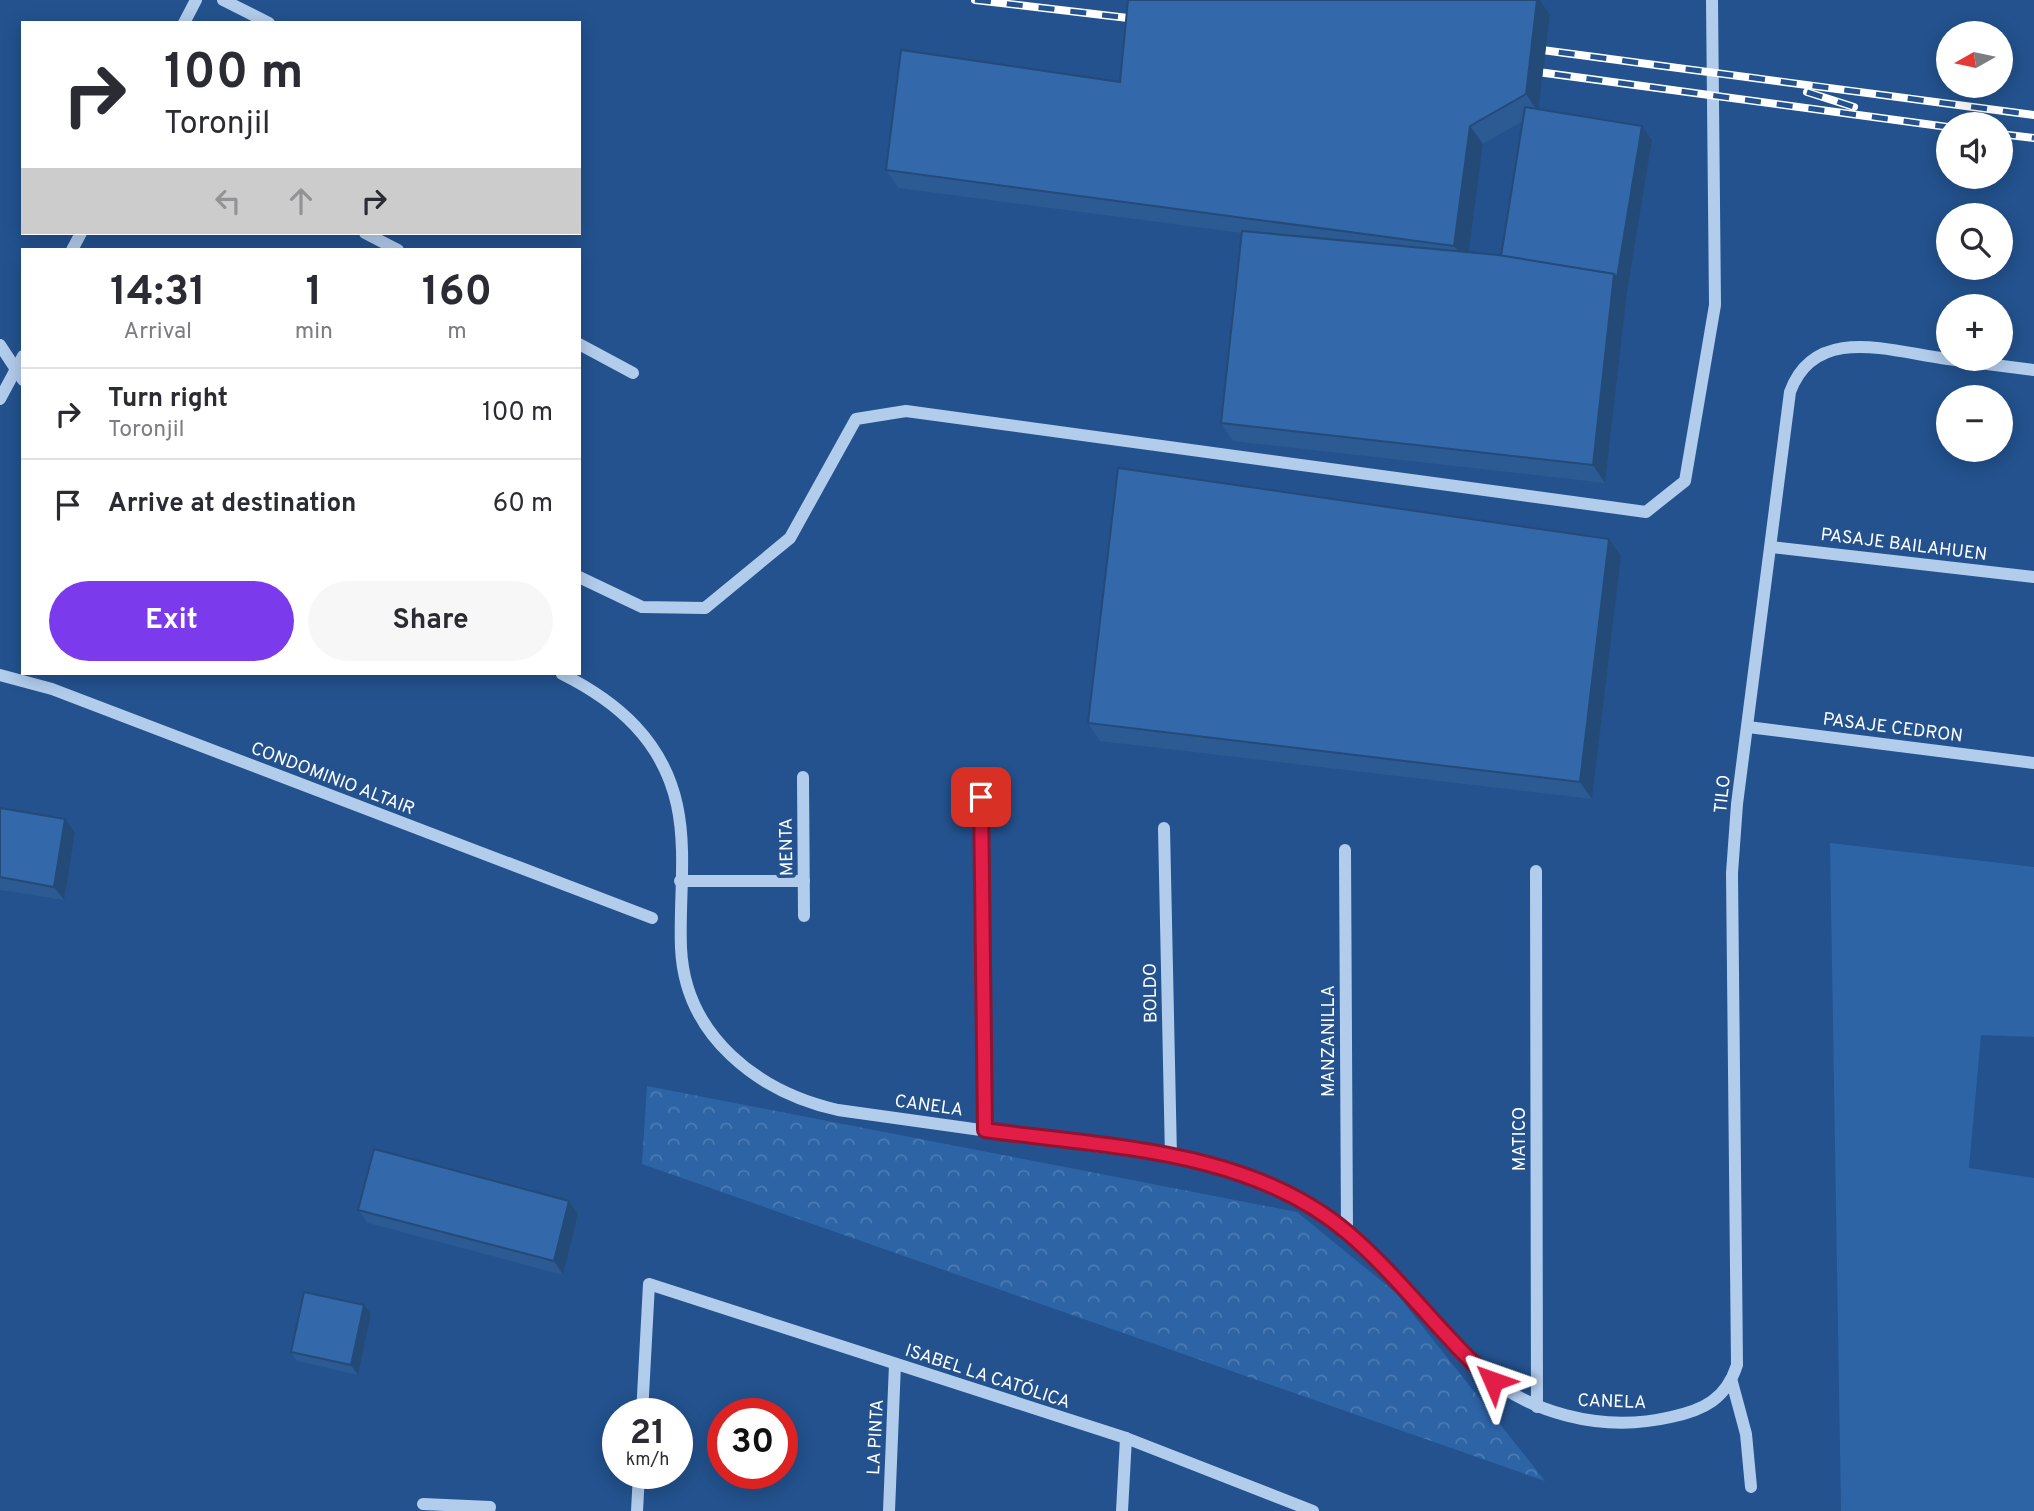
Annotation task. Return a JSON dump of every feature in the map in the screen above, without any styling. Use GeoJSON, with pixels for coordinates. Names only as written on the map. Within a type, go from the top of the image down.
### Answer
{"type":"FeatureCollection","features":[{"type":"Feature","properties":{"kind":"street"},"geometry":{"type":"LineString","coordinates":[[185,21],[196,0]]}},
{"type":"Feature","properties":{"kind":"street"},"geometry":{"type":"LineString","coordinates":[[223,0],[265,21]]}},
{"type":"Feature","properties":{"kind":"street"},"geometry":{"type":"LineString","coordinates":[[581,578],[642,607],[705,608],[790,538],[856,419],[906,411],[1646,512],[1685,481],[1715,305],[1712,0]]}},
{"type":"Feature","properties":{"kind":"street"},"geometry":{"type":"LineString","coordinates":[[369,235],[394,248]]}},
{"type":"Feature","properties":{"kind":"street"},"geometry":{"type":"LineString","coordinates":[[0,345],[20,374],[0,399]]}},
{"type":"Feature","properties":{"kind":"street"},"geometry":{"type":"LineString","coordinates":[[581,346],[633,373]]}},
{"type":"Feature","properties":{"kind":"street","name":"TILO"},"geometry":{"type":"LineString","coordinates":[[1732,1382],[1739,1348],[1732,873],[1790,391],[1802,367],[1824,351],[1838,347],[1936,358]]}},
{"type":"Feature","properties":{"kind":"street","name":"TILO"},"geometry":{"type":"LineString","coordinates":[[2013,367],[2034,370]]}},
{"type":"Feature","properties":{"kind":"street","name":"PASAJE BAILAHUEN"},"geometry":{"type":"LineString","coordinates":[[1771,547],[2034,577]]}},
{"type":"Feature","properties":{"kind":"street","name":"CONDOMINIO ALTAIR"},"geometry":{"type":"LineString","coordinates":[[0,675],[52,689],[652,918]]}},
{"type":"Feature","properties":{"kind":"street","name":"CANELA"},"geometry":{"type":"LineString","coordinates":[[564,675],[617,706],[655,750],[677,804],[681,833],[681,951],[695,1005],[709,1030],[748,1073],[773,1088],[816,1105],[1207,1163],[1268,1183],[1321,1212],[1347,1231],[1381,1262],[1474,1365],[1503,1388],[1538,1407],[1570,1417],[1605,1422],[1664,1419],[1708,1406],[1732,1382]]}},
{"type":"Feature","properties":{"kind":"street","name":"PASAJE CEDRON"},"geometry":{"type":"LineString","coordinates":[[1748,726],[2034,763]]}},
{"type":"Feature","properties":{"kind":"street","name":"MENTA"},"geometry":{"type":"LineString","coordinates":[[803,777],[804,916]]}},
{"type":"Feature","properties":{"kind":"street"},"geometry":{"type":"LineString","coordinates":[[981,797],[985,1130]]}},
{"type":"Feature","properties":{"kind":"street","name":"BOLDO"},"geometry":{"type":"LineString","coordinates":[[1164,828],[1171,1157]]}},
{"type":"Feature","properties":{"kind":"street","name":"MANZANILLA"},"geometry":{"type":"LineString","coordinates":[[1345,850],[1347,1231]]}},
{"type":"Feature","properties":{"kind":"street","name":"MATICO"},"geometry":{"type":"LineString","coordinates":[[1536,872],[1538,1407]]}},
{"type":"Feature","properties":{"kind":"street"},"geometry":{"type":"LineString","coordinates":[[680,881],[804,881]]}},
{"type":"Feature","properties":{"kind":"street","name":"ISABEL LA CATÓLICA"},"geometry":{"type":"LineString","coordinates":[[643,1398],[649,1284],[1126,1438],[1313,1511]]}},
{"type":"Feature","properties":{"kind":"street","name":"LA PINTA"},"geometry":{"type":"LineString","coordinates":[[889,1511],[895,1364]]}},
{"type":"Feature","properties":{"kind":"street"},"geometry":{"type":"LineString","coordinates":[[1732,1382],[1746,1434],[1751,1488]]}},
{"type":"Feature","properties":{"kind":"street"},"geometry":{"type":"LineString","coordinates":[[1122,1511],[1126,1438]]}},
{"type":"Feature","properties":{"kind":"street"},"geometry":{"type":"LineString","coordinates":[[637,1511],[638,1489]]}},
{"type":"Feature","properties":{"kind":"street"},"geometry":{"type":"LineString","coordinates":[[423,1504],[490,1507],[489,1511]]}},
{"type":"Feature","properties":{"kind":"green space"},"geometry":{"type":"Polygon","coordinates":[[[1830,843],[2034,867],[2034,1037],[1981,1035],[1969,1168],[2034,1178],[2034,1511],[1841,1511],[1830,843]]]}},
{"type":"Feature","properties":{"kind":"green space"},"geometry":{"type":"Polygon","coordinates":[[[647,1086],[1297,1212],[1396,1293],[1545,1481],[642,1164],[647,1086]]]}},
{"type":"Feature","properties":{"kind":"building"},"geometry":{"type":"Polygon","coordinates":[[[1128,0],[1537,0],[1526,94],[1470,126],[1454,246],[886,170],[901,50],[1120,82],[1128,0]]]}},
{"type":"Feature","properties":{"kind":"building"},"geometry":{"type":"Polygon","coordinates":[[[1525,107],[1642,126],[1617,278],[1614,274],[1501,256],[1525,107]]]}},
{"type":"Feature","properties":{"kind":"building"},"geometry":{"type":"Polygon","coordinates":[[[1242,231],[1498,255],[1614,274],[1593,465],[1221,423],[1242,231]]]}},
{"type":"Feature","properties":{"kind":"building"},"geometry":{"type":"Polygon","coordinates":[[[1118,468],[1609,539],[1580,782],[1088,723],[1118,468]]]}},
{"type":"Feature","properties":{"kind":"building"},"geometry":{"type":"Polygon","coordinates":[[[0,808],[65,819],[54,887],[0,877],[0,808]]]}},
{"type":"Feature","properties":{"kind":"building"},"geometry":{"type":"Polygon","coordinates":[[[374,1149],[569,1201],[554,1261],[358,1210],[374,1149]]]}},
{"type":"Feature","properties":{"kind":"building"},"geometry":{"type":"Polygon","coordinates":[[[304,1292],[364,1305],[351,1365],[291,1352],[304,1292]]]}},
{"type":"Feature","properties":{"kind":"railway"},"geometry":{"type":"LineString","coordinates":[[975,0],[1145,20]]}},
{"type":"Feature","properties":{"kind":"railway"},"geometry":{"type":"LineString","coordinates":[[1527,48],[2034,115]]}},
{"type":"Feature","properties":{"kind":"railway"},"geometry":{"type":"LineString","coordinates":[[1523,70],[1936,125]]}},
{"type":"Feature","properties":{"kind":"railway"},"geometry":{"type":"LineString","coordinates":[[1807,92],[1854,107]]}},
{"type":"Feature","properties":{"kind":"railway"},"geometry":{"type":"LineString","coordinates":[[2013,136],[2034,138]]}},
{"type":"Feature","properties":{"kind":"route"},"geometry":{"type":"LineString","coordinates":[[981,797],[985,1130],[1207,1163],[1242,1172],[1268,1183],[1321,1212],[1347,1231],[1381,1262],[1474,1365],[1493,1381]]}}]}
